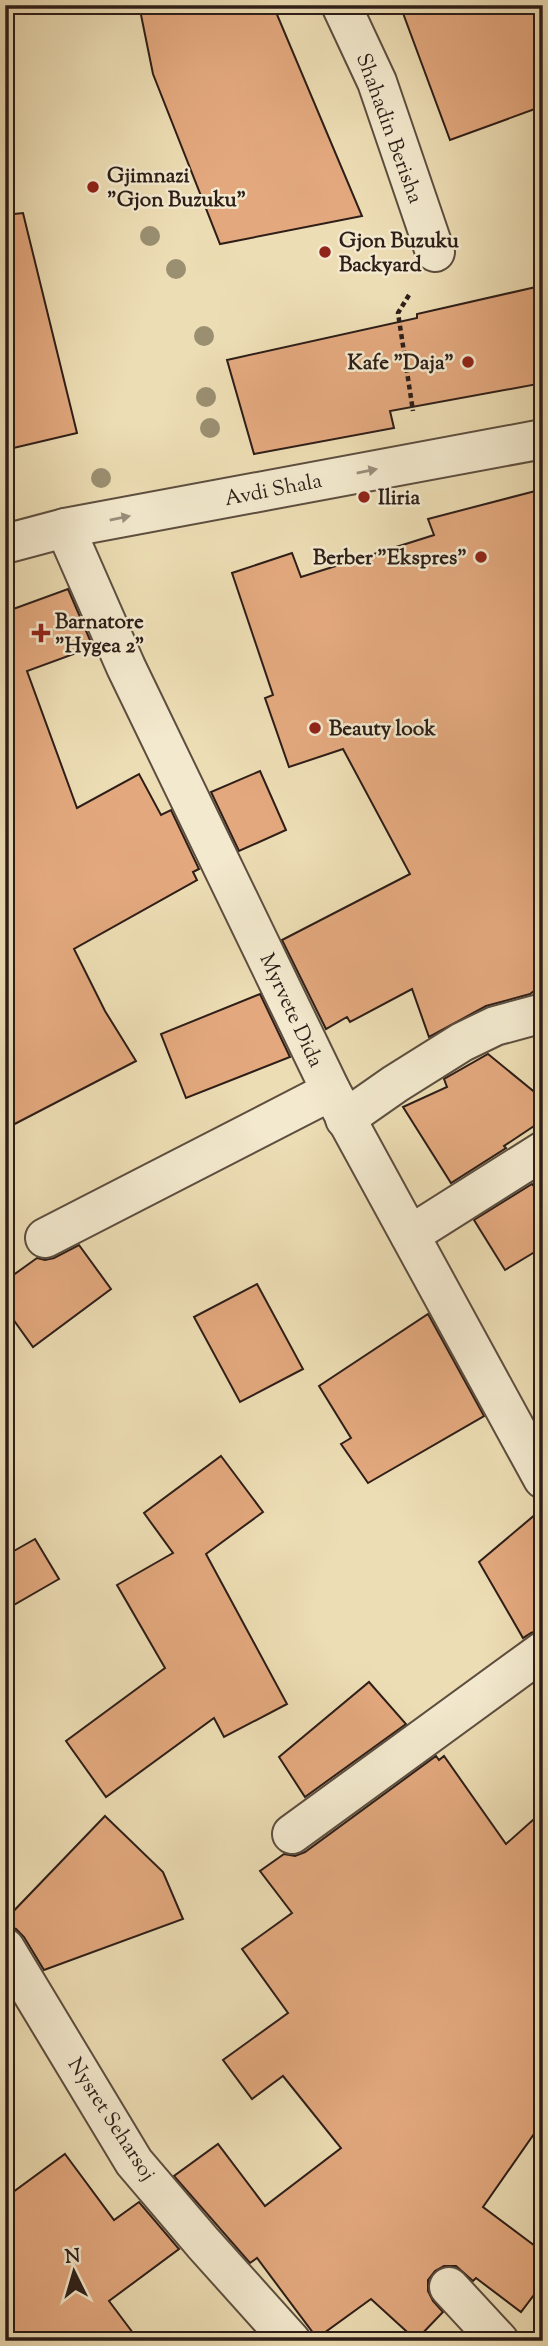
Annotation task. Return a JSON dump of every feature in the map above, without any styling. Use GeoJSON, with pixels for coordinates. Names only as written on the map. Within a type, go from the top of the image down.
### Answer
{"type":"FeatureCollection","features":[{"type":"Feature","properties":{"kind":"street","name":"Shahadin Berisha"},"geometry":{"type":"LineString","coordinates":[[341,5],[377,82],[435,252]]}},
{"type":"Feature","properties":{"kind":"street","name":"Avdi Shala"},"geometry":{"type":"LineString","coordinates":[[5,544],[65,528],[543,439]]}},
{"type":"Feature","properties":{"kind":"street","name":"Myrvete Dida"},"geometry":{"type":"LineString","coordinates":[[65,528],[127,667],[338,1105],[543,1479]]}},
{"type":"Feature","properties":{"kind":"street"},"geometry":{"type":"LineString","coordinates":[[45,1238],[338,1105],[395,1084],[462,1042],[495,1026],[543,1013]]}},
{"type":"Feature","properties":{"kind":"street"},"geometry":{"type":"LineString","coordinates":[[410,1235],[543,1151]]}},
{"type":"Feature","properties":{"kind":"street"},"geometry":{"type":"LineString","coordinates":[[292,1834],[543,1651]]}},
{"type":"Feature","properties":{"kind":"street","name":"Nysret Seharsoj"},"geometry":{"type":"LineString","coordinates":[[5,1948],[134,2162],[291,2341]]}},
{"type":"Feature","properties":{"kind":"street"},"geometry":{"type":"LineString","coordinates":[[449,2287],[499,2341]]}},
{"type":"Feature","properties":{"kind":"path"},"geometry":{"type":"LineString","coordinates":[[420,461],[398,313],[435,252]]}},
{"type":"Feature","properties":{"kind":"building"},"geometry":{"type":"Polygon","coordinates":[[[139,5],[273,5],[362,216],[220,244],[153,74],[139,5]]]}},
{"type":"Feature","properties":{"kind":"building"},"geometry":{"type":"Polygon","coordinates":[[[400,5],[543,5],[543,106],[450,140],[400,5]]]}},
{"type":"Feature","properties":{"kind":"building"},"geometry":{"type":"Polygon","coordinates":[[[23,213],[77,433],[5,450],[5,215],[23,213]]]}},
{"type":"Feature","properties":{"kind":"building"},"geometry":{"type":"Polygon","coordinates":[[[536,287],[543,325],[543,383],[390,411],[394,428],[254,454],[227,360],[417,318],[417,314],[536,287]]]}},
{"type":"Feature","properties":{"kind":"building"},"geometry":{"type":"Polygon","coordinates":[[[543,489],[543,984],[530,994],[486,1006],[429,1037],[412,989],[350,1022],[347,1017],[326,1029],[282,940],[410,874],[343,749],[289,767],[265,698],[273,695],[232,573],[292,553],[301,577],[434,535],[428,519],[543,489]]]}},
{"type":"Feature","properties":{"kind":"building"},"geometry":{"type":"Polygon","coordinates":[[[68,589],[93,647],[27,671],[77,808],[139,774],[161,815],[171,810],[199,869],[193,872],[197,880],[74,949],[105,1011],[136,1061],[5,1129],[5,612],[68,589]]]}},
{"type":"Feature","properties":{"kind":"building"},"geometry":{"type":"Polygon","coordinates":[[[260,771],[286,830],[239,851],[211,792],[260,771]]]}},
{"type":"Feature","properties":{"kind":"building"},"geometry":{"type":"Polygon","coordinates":[[[260,994],[290,1057],[186,1098],[161,1034],[260,994]]]}},
{"type":"Feature","properties":{"kind":"building"},"geometry":{"type":"Polygon","coordinates":[[[488,1054],[543,1099],[543,1120],[504,1146],[506,1148],[451,1183],[403,1107],[447,1087],[444,1079],[488,1054]]]}},
{"type":"Feature","properties":{"kind":"building"},"geometry":{"type":"Polygon","coordinates":[[[532,1184],[543,1198],[543,1247],[505,1270],[474,1220],[532,1184]]]}},
{"type":"Feature","properties":{"kind":"building"},"geometry":{"type":"Polygon","coordinates":[[[79,1245],[111,1289],[33,1347],[5,1308],[5,1281],[37,1258],[54,1258],[79,1245]]]}},
{"type":"Feature","properties":{"kind":"building"},"geometry":{"type":"Polygon","coordinates":[[[257,1284],[303,1369],[240,1402],[194,1317],[257,1284]]]}},
{"type":"Feature","properties":{"kind":"building"},"geometry":{"type":"Polygon","coordinates":[[[428,1314],[484,1416],[368,1483],[341,1444],[351,1438],[319,1386],[428,1314]]]}},
{"type":"Feature","properties":{"kind":"building"},"geometry":{"type":"Polygon","coordinates":[[[221,1456],[263,1512],[206,1554],[287,1704],[224,1737],[214,1718],[106,1797],[66,1741],[165,1668],[117,1585],[173,1553],[144,1513],[221,1456]]]}},
{"type":"Feature","properties":{"kind":"building"},"geometry":{"type":"Polygon","coordinates":[[[543,1508],[543,1629],[523,1638],[479,1562],[543,1508]]]}},
{"type":"Feature","properties":{"kind":"building"},"geometry":{"type":"Polygon","coordinates":[[[35,1539],[59,1579],[5,1610],[5,1556],[35,1539]]]}},
{"type":"Feature","properties":{"kind":"building"},"geometry":{"type":"Polygon","coordinates":[[[369,1682],[406,1724],[305,1797],[279,1757],[369,1682]]]}},
{"type":"Feature","properties":{"kind":"building"},"geometry":{"type":"Polygon","coordinates":[[[436,1756],[439,1760],[444,1756],[506,1844],[543,1811],[543,2121],[483,2207],[543,2252],[543,2283],[521,2312],[476,2278],[473,2281],[456,2266],[444,2266],[435,2271],[428,2280],[428,2291],[443,2312],[416,2340],[371,2299],[317,2338],[257,2258],[250,2263],[174,2176],[218,2144],[265,2206],[341,2148],[283,2076],[252,2099],[223,2060],[288,2013],[242,1949],[292,1913],[260,1871],[284,1854],[295,1856],[305,1852],[436,1756]]]}},
{"type":"Feature","properties":{"kind":"building"},"geometry":{"type":"Polygon","coordinates":[[[105,1816],[163,1872],[183,1919],[44,1970],[24,1937],[16,1929],[5,1926],[5,1920],[105,1816]]]}},
{"type":"Feature","properties":{"kind":"building"},"geometry":{"type":"Polygon","coordinates":[[[65,2154],[114,2220],[139,2202],[179,2249],[109,2301],[139,2341],[5,2341],[5,2198],[65,2154]]]}},
{"type":"Feature","properties":{"kind":"place","name":"Gjimnazi \"Gjon Buzuku\""},"geometry":{"type":"Point","coordinates":[93,187]}},
{"type":"Feature","properties":{"kind":"place","name":"Gjon Buzuku Backyard"},"geometry":{"type":"Point","coordinates":[325,252]}},
{"type":"Feature","properties":{"kind":"place","name":"Kafe \"Daja\""},"geometry":{"type":"Point","coordinates":[468,362]}},
{"type":"Feature","properties":{"kind":"place","name":"Iliria"},"geometry":{"type":"Point","coordinates":[364,497]}},
{"type":"Feature","properties":{"kind":"place","name":"Berber \"Ekspres\""},"geometry":{"type":"Point","coordinates":[481,557]}},
{"type":"Feature","properties":{"kind":"place","name":"Barnatore \"Hygea 2\""},"geometry":{"type":"Point","coordinates":[41,633]}},
{"type":"Feature","properties":{"kind":"place","name":"Beauty look"},"geometry":{"type":"Point","coordinates":[315,728]}}]}
